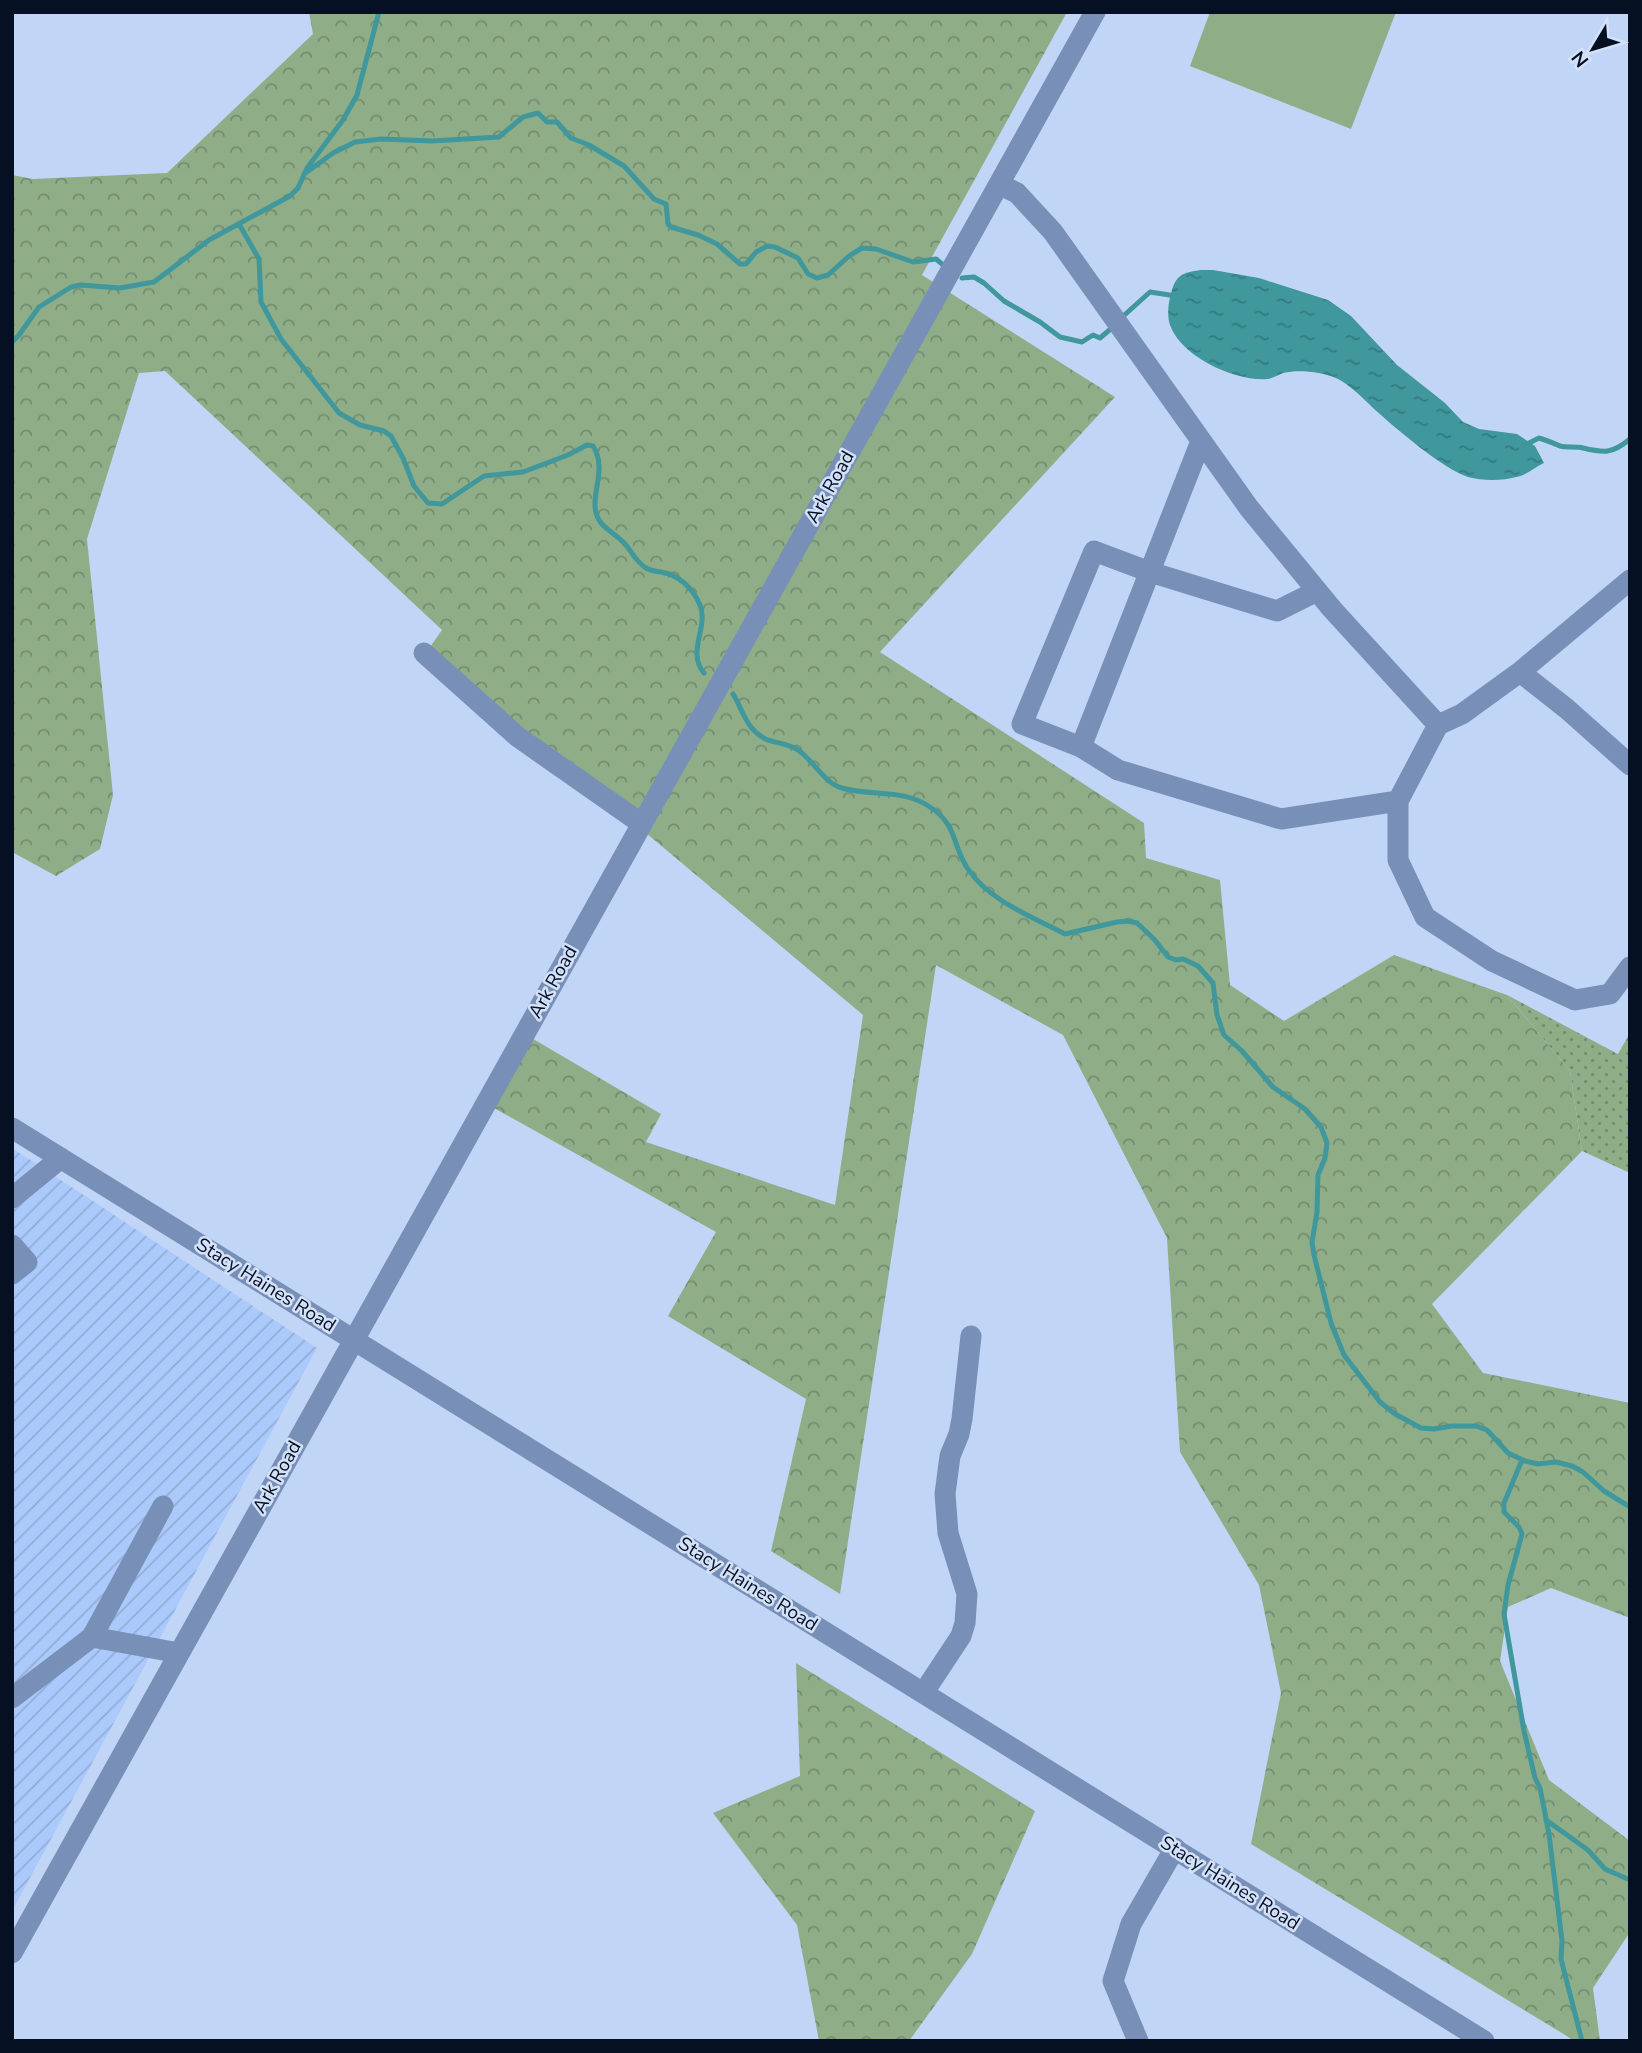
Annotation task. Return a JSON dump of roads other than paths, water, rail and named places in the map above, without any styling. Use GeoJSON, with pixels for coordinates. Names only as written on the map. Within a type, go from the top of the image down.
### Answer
{"type":"FeatureCollection","features":[{"type":"Feature","properties":{"kind":"street","name":"Ark Road"},"geometry":{"type":"LineString","coordinates":[[12,1953],[1095,12]]}},
{"type":"Feature","properties":{"kind":"street"},"geometry":{"type":"LineString","coordinates":[[999,184],[1017,193],[1052,232],[1249,508],[1317,591],[1438,725]]}},
{"type":"Feature","properties":{"kind":"street"},"geometry":{"type":"LineString","coordinates":[[1081,747],[1201,441]]}},
{"type":"Feature","properties":{"kind":"street"},"geometry":{"type":"LineString","coordinates":[[1317,591],[1277,611],[1150,572],[1094,551],[1022,724],[1081,747],[1118,770],[1282,819],[1398,801]]}},
{"type":"Feature","properties":{"kind":"street"},"geometry":{"type":"LineString","coordinates":[[1630,580],[1520,672],[1462,714],[1438,725],[1398,801],[1398,860],[1425,917],[1492,961],[1575,1000],[1610,993],[1630,967]]}},
{"type":"Feature","properties":{"kind":"street"},"geometry":{"type":"LineString","coordinates":[[424,653],[519,737],[642,824]]}},
{"type":"Feature","properties":{"kind":"street"},"geometry":{"type":"LineString","coordinates":[[1520,672],[1630,765]]}},
{"type":"Feature","properties":{"kind":"street","name":"Stacy Haines Road"},"geometry":{"type":"LineString","coordinates":[[12,1128],[1484,2041]]}},
{"type":"Feature","properties":{"kind":"street"},"geometry":{"type":"LineString","coordinates":[[12,1198],[61,1158]]}},
{"type":"Feature","properties":{"kind":"street"},"geometry":{"type":"LineString","coordinates":[[12,1245],[27,1262],[12,1273]]}},
{"type":"Feature","properties":{"kind":"street"},"geometry":{"type":"LineString","coordinates":[[924,1692],[961,1636],[967,1609],[967,1594],[948,1533],[945,1494],[950,1456],[962,1419],[971,1336]]}},
{"type":"Feature","properties":{"kind":"street"},"geometry":{"type":"LineString","coordinates":[[12,1698],[92,1637],[163,1506]]}},
{"type":"Feature","properties":{"kind":"street"},"geometry":{"type":"LineString","coordinates":[[92,1637],[179,1653]]}},
{"type":"Feature","properties":{"kind":"street"},"geometry":{"type":"LineString","coordinates":[[1138,2041],[1113,1981],[1131,1924],[1175,1848]]}},
{"type":"Feature","properties":{"kind":"water"},"geometry":{"type":"Polygon","coordinates":[[[1201,270],[1259,278],[1328,300],[1351,316],[1397,365],[1445,403],[1463,422],[1479,429],[1517,434],[1535,446],[1544,463],[1524,475],[1511,478],[1486,480],[1468,477],[1446,466],[1419,447],[1336,378],[1296,371],[1268,379],[1255,379],[1226,372],[1211,365],[1185,347],[1176,337],[1168,318],[1170,298],[1178,278],[1201,270]]]}},
{"type":"Feature","properties":{"kind":"waterway"},"geometry":{"type":"LineString","coordinates":[[12,342],[39,307],[71,287],[80,285],[120,288],[154,282],[209,240],[290,196],[298,188],[307,168],[343,120],[357,95],[379,12]]}},
{"type":"Feature","properties":{"kind":"waterway"},"geometry":{"type":"LineString","coordinates":[[304,174],[333,153],[355,142],[499,137],[523,117],[538,113],[547,122],[557,122],[571,138],[589,145],[624,166],[654,199],[666,204],[668,224],[671,227],[717,244],[740,264],[746,264],[756,252],[767,246],[798,258],[808,274],[817,278],[828,275],[862,248],[876,249],[913,262],[936,259],[942,264]]}},
{"type":"Feature","properties":{"kind":"waterway"},"geometry":{"type":"LineString","coordinates":[[239,224],[259,259],[261,302],[281,339],[339,413],[360,425],[384,431],[391,436],[414,486],[428,503],[442,504],[484,476],[523,472],[587,445],[593,446],[599,466],[596,514],[601,523],[622,541],[643,566],[674,576],[694,594],[702,613],[697,657],[704,673]]}},
{"type":"Feature","properties":{"kind":"waterway"},"geometry":{"type":"LineString","coordinates":[[962,278],[974,277],[984,283],[1004,301],[1060,337],[1082,342],[1093,335],[1100,338],[1113,327]]}},
{"type":"Feature","properties":{"kind":"waterway"},"geometry":{"type":"LineString","coordinates":[[1120,319],[1150,292],[1176,296]]}},
{"type":"Feature","properties":{"kind":"waterway"},"geometry":{"type":"LineString","coordinates":[[1525,445],[1539,438],[1560,446],[1602,451],[1613,450],[1630,439]]}},
{"type":"Feature","properties":{"kind":"waterway"},"geometry":{"type":"LineString","coordinates":[[733,694],[748,723],[757,733],[768,740],[798,750],[836,785],[854,791],[909,797],[930,807],[950,828],[963,860],[977,880],[1012,907],[1065,934],[1117,922],[1137,923],[1168,957],[1183,959],[1198,966],[1213,983],[1217,1015],[1224,1035],[1242,1051],[1273,1087],[1305,1109],[1321,1127],[1327,1143],[1325,1158],[1318,1175],[1317,1212],[1312,1242],[1314,1255],[1331,1323],[1344,1355],[1380,1402],[1395,1414],[1421,1428],[1476,1426],[1487,1430],[1508,1453],[1538,1464],[1556,1462],[1572,1466],[1630,1507]]}},
{"type":"Feature","properties":{"kind":"waterway"},"geometry":{"type":"LineString","coordinates":[[1522,1460],[1504,1503],[1504,1512],[1519,1527],[1522,1534],[1508,1585],[1504,1614],[1524,1731],[1535,1778],[1540,1788],[1549,1834],[1562,1941],[1561,1959],[1582,2041]]}},
{"type":"Feature","properties":{"kind":"waterway"},"geometry":{"type":"LineString","coordinates":[[1546,1820],[1588,1850],[1605,1869],[1630,1880]]}}]}
